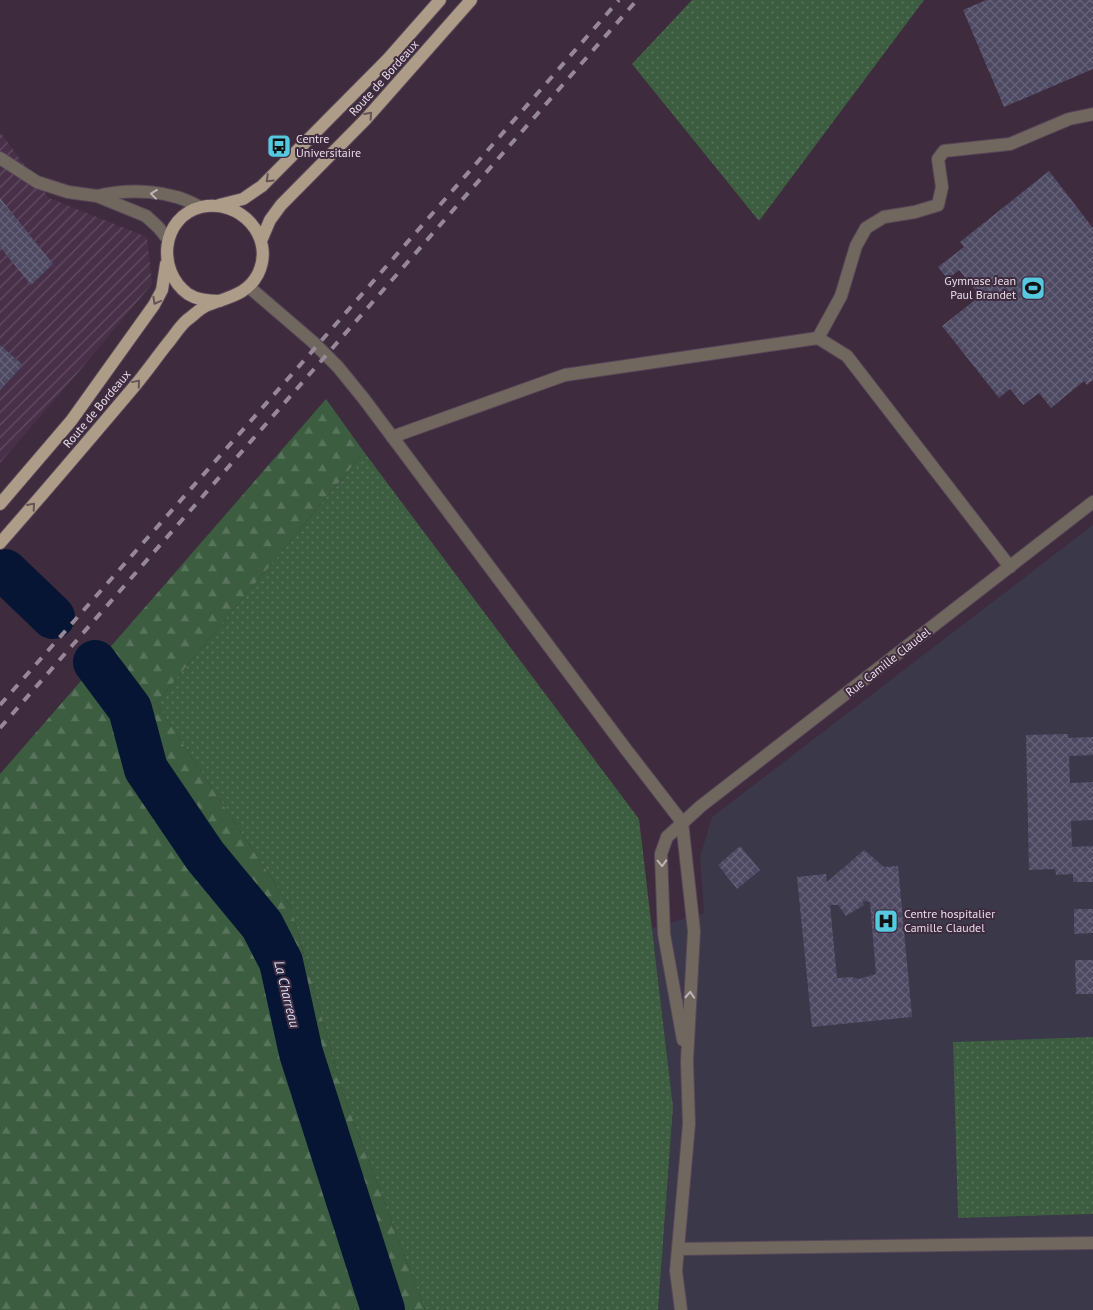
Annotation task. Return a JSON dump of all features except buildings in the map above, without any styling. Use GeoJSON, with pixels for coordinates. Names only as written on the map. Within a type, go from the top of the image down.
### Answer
{"type":"FeatureCollection","features":[{"type":"Feature","properties":{"kind":"main road","name":"Route de Bordeaux"},"geometry":{"type":"LineString","coordinates":[[215,206],[243,199],[262,186],[388,59],[440,0]]}},
{"type":"Feature","properties":{"kind":"main road","name":"Route de Bordeaux"},"geometry":{"type":"LineString","coordinates":[[261,242],[270,220],[281,206],[365,120],[470,0]]}},
{"type":"Feature","properties":{"kind":"main road"},"geometry":{"type":"LineString","coordinates":[[215,206],[231,208],[244,216],[254,227],[261,242],[262,257],[258,273],[249,287],[236,296],[220,301],[204,300],[189,295],[177,284],[169,269],[166,254],[168,239],[175,225],[186,214],[200,208],[215,206]]}},
{"type":"Feature","properties":{"kind":"main road","name":"Route de Bordeaux"},"geometry":{"type":"LineString","coordinates":[[0,504],[71,421],[154,305],[162,290],[166,254]]}},
{"type":"Feature","properties":{"kind":"main road","name":"Route de Bordeaux"},"geometry":{"type":"LineString","coordinates":[[0,543],[143,376],[183,324],[207,306],[220,301]]}},
{"type":"Feature","properties":{"kind":"street"},"geometry":{"type":"LineString","coordinates":[[818,338],[841,296],[856,246],[866,228],[884,217],[915,212],[938,205],[942,187],[938,159],[944,151],[1010,144],[1069,119],[1093,114]]}},
{"type":"Feature","properties":{"kind":"street"},"geometry":{"type":"LineString","coordinates":[[0,158],[37,182],[68,192],[98,196],[146,216],[168,239]]}},
{"type":"Feature","properties":{"kind":"street"},"geometry":{"type":"LineString","coordinates":[[98,196],[116,192],[160,194],[189,201],[200,208]]}},
{"type":"Feature","properties":{"kind":"street"},"geometry":{"type":"LineString","coordinates":[[249,287],[313,342],[338,368],[682,822],[694,931],[687,1061],[689,1124],[676,1272],[681,1310]]}},
{"type":"Feature","properties":{"kind":"street"},"geometry":{"type":"LineString","coordinates":[[392,437],[565,375],[818,338],[846,356],[1010,567]]}},
{"type":"Feature","properties":{"kind":"street","name":"Rue Camille Claudel"},"geometry":{"type":"LineString","coordinates":[[687,1061],[664,934],[661,854],[667,837],[701,806],[1093,502]]}},
{"type":"Feature","properties":{"kind":"street"},"geometry":{"type":"LineString","coordinates":[[678,1249],[1093,1243]]}},
{"type":"Feature","properties":{"kind":"shaded area"},"geometry":{"type":"Polygon","coordinates":[[[0,132],[49,198],[147,237],[152,284],[0,463],[0,132]]]}},
{"type":"Feature","properties":{"kind":"shaded area","name":"Centre hospitalier Camille Claudel"},"geometry":{"type":"Polygon","coordinates":[[[1093,525],[1093,1037],[953,1043],[958,1218],[1093,1214],[1093,1310],[658,1310],[673,1107],[652,928],[704,913],[700,857],[712,817],[1093,525]]]}},
{"type":"Feature","properties":{"kind":"green space"},"geometry":{"type":"Polygon","coordinates":[[[692,0],[924,0],[759,221],[632,64],[692,0]]]}},
{"type":"Feature","properties":{"kind":"green space"},"geometry":{"type":"Polygon","coordinates":[[[326,399],[364,452],[156,703],[291,908],[343,1093],[425,1310],[0,1310],[0,774],[326,399]]]}},
{"type":"Feature","properties":{"kind":"green space"},"geometry":{"type":"Polygon","coordinates":[[[364,452],[639,819],[673,1107],[658,1310],[425,1310],[343,1093],[291,908],[156,703],[364,452]]]}},
{"type":"Feature","properties":{"kind":"green space"},"geometry":{"type":"Polygon","coordinates":[[[1093,1037],[1093,1214],[958,1218],[953,1042],[1093,1037]]]}},
{"type":"Feature","properties":{"kind":"waterway","name":"La Charreau"},"geometry":{"type":"LineString","coordinates":[[5,571],[53,617]]}},
{"type":"Feature","properties":{"kind":"waterway","name":"La Charreau"},"geometry":{"type":"LineString","coordinates":[[95,662],[130,709],[146,769],[205,856],[262,925],[281,962],[301,1053],[383,1310]]}},
{"type":"Feature","properties":{"kind":"railway"},"geometry":{"type":"LineString","coordinates":[[0,705],[619,0]]}},
{"type":"Feature","properties":{"kind":"railway"},"geometry":{"type":"LineString","coordinates":[[0,728],[637,0]]}},
{"type":"Feature","properties":{"kind":"place","name":"Centre Universitaire"},"geometry":{"type":"Point","coordinates":[279,146]}},
{"type":"Feature","properties":{"kind":"place","name":"Gymnase Jean Paul Brandet"},"geometry":{"type":"Point","coordinates":[1033,288]}},
{"type":"Feature","properties":{"kind":"place","name":"Centre hospitalier Camille Claudel"},"geometry":{"type":"Point","coordinates":[886,921]}}]}
